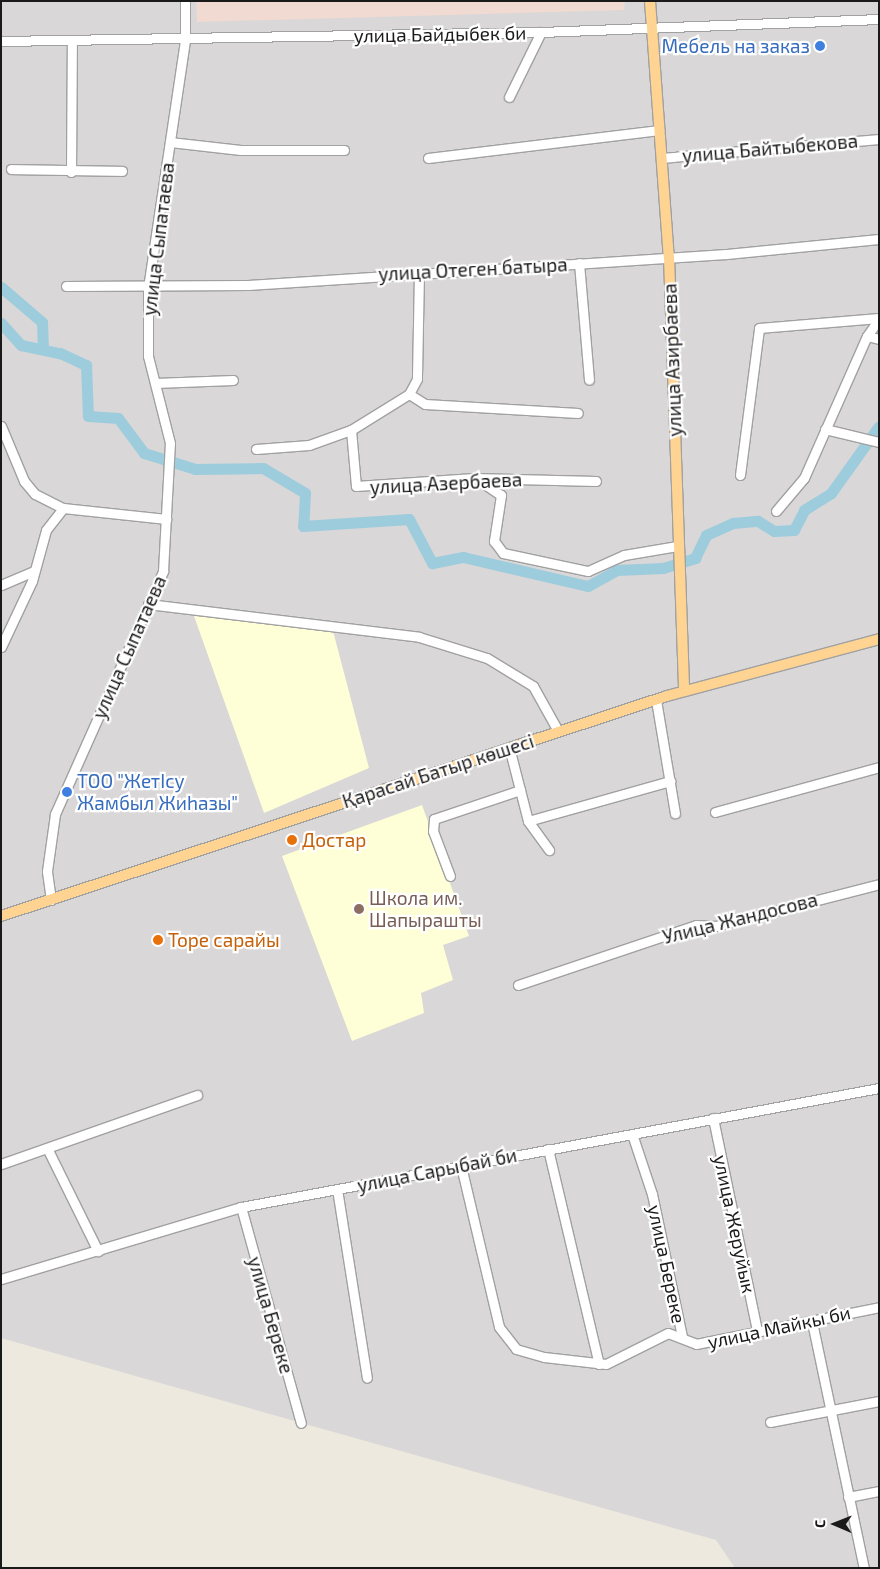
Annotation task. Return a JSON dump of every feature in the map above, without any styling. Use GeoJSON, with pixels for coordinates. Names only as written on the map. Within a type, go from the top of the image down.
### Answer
{"type":"FeatureCollection","features":[{"type":"Feature","properties":{"kind":"main road"},"geometry":{"type":"LineString","coordinates":[[650,1],[651,28]]}},
{"type":"Feature","properties":{"kind":"main road","name":"улица Азирбаева"},"geometry":{"type":"LineString","coordinates":[[651,28],[669,258],[677,590],[684,692]]}},
{"type":"Feature","properties":{"kind":"main road","name":"Қарасай Батыр көшесі"},"geometry":{"type":"LineString","coordinates":[[1,916],[656,700],[879,639]]}},
{"type":"Feature","properties":{"kind":"street","name":"улица Сыпатаева"},"geometry":{"type":"LineString","coordinates":[[51,900],[47,871],[55,814],[163,571],[170,453],[146,342],[148,288],[185,40],[185,1]]}},
{"type":"Feature","properties":{"kind":"street","name":"улица Байдыбек би"},"geometry":{"type":"LineString","coordinates":[[1,41],[185,40],[541,32],[879,20]]}},
{"type":"Feature","properties":{"kind":"street"},"geometry":{"type":"LineString","coordinates":[[509,97],[541,32]]}},
{"type":"Feature","properties":{"kind":"street"},"geometry":{"type":"LineString","coordinates":[[71,172],[72,41]]}},
{"type":"Feature","properties":{"kind":"street"},"geometry":{"type":"LineString","coordinates":[[428,158],[659,130]]}},
{"type":"Feature","properties":{"kind":"street","name":"улица Байтыбекова"},"geometry":{"type":"LineString","coordinates":[[661,158],[879,140]]}},
{"type":"Feature","properties":{"kind":"street"},"geometry":{"type":"LineString","coordinates":[[170,142],[241,150],[344,150]]}},
{"type":"Feature","properties":{"kind":"street"},"geometry":{"type":"LineString","coordinates":[[11,169],[71,172],[122,171]]}},
{"type":"Feature","properties":{"kind":"street","name":"улица Отеген батыра"},"geometry":{"type":"LineString","coordinates":[[66,286],[148,288],[669,258],[879,239]]}},
{"type":"Feature","properties":{"kind":"street"},"geometry":{"type":"LineString","coordinates":[[579,263],[589,380]]}},
{"type":"Feature","properties":{"kind":"street"},"geometry":{"type":"LineString","coordinates":[[256,448],[309,445],[351,430],[409,394],[416,379],[420,272]]}},
{"type":"Feature","properties":{"kind":"street"},"geometry":{"type":"LineString","coordinates":[[776,511],[804,478],[867,336],[879,319]]}},
{"type":"Feature","properties":{"kind":"street"},"geometry":{"type":"LineString","coordinates":[[740,475],[759,328],[879,319]]}},
{"type":"Feature","properties":{"kind":"street"},"geometry":{"type":"LineString","coordinates":[[867,336],[879,339]]}},
{"type":"Feature","properties":{"kind":"street"},"geometry":{"type":"LineString","coordinates":[[155,383],[233,380]]}},
{"type":"Feature","properties":{"kind":"street"},"geometry":{"type":"LineString","coordinates":[[409,394],[425,404],[578,413]]}},
{"type":"Feature","properties":{"kind":"street"},"geometry":{"type":"LineString","coordinates":[[1,426],[28,489],[63,508],[166,519]]}},
{"type":"Feature","properties":{"kind":"street"},"geometry":{"type":"LineString","coordinates":[[825,429],[879,442]]}},
{"type":"Feature","properties":{"kind":"street","name":"улица Азербаева"},"geometry":{"type":"LineString","coordinates":[[351,430],[356,486],[474,478],[596,481]]}},
{"type":"Feature","properties":{"kind":"street"},"geometry":{"type":"LineString","coordinates":[[474,478],[501,495],[494,541],[503,553],[588,571],[624,555],[677,549]]}},
{"type":"Feature","properties":{"kind":"street"},"geometry":{"type":"LineString","coordinates":[[1,646],[34,571],[46,530],[63,508]]}},
{"type":"Feature","properties":{"kind":"street"},"geometry":{"type":"LineString","coordinates":[[1,585],[34,571]]}},
{"type":"Feature","properties":{"kind":"street"},"geometry":{"type":"LineString","coordinates":[[148,604],[419,637],[487,658],[533,686],[558,731]]}},
{"type":"Feature","properties":{"kind":"street"},"geometry":{"type":"LineString","coordinates":[[656,700],[676,813]]}},
{"type":"Feature","properties":{"kind":"street"},"geometry":{"type":"LineString","coordinates":[[509,747],[528,820],[549,850]]}},
{"type":"Feature","properties":{"kind":"street"},"geometry":{"type":"LineString","coordinates":[[715,812],[879,767]]}},
{"type":"Feature","properties":{"kind":"street"},"geometry":{"type":"LineString","coordinates":[[528,820],[670,781]]}},
{"type":"Feature","properties":{"kind":"street"},"geometry":{"type":"LineString","coordinates":[[450,876],[433,831],[434,819],[520,790]]}},
{"type":"Feature","properties":{"kind":"street","name":"Улица Жандосова"},"geometry":{"type":"LineString","coordinates":[[518,985],[696,925],[716,926],[879,884]]}},
{"type":"Feature","properties":{"kind":"street","name":"улица Сарыбай би"},"geometry":{"type":"LineString","coordinates":[[1,1279],[98,1252],[241,1207],[879,1088]]}},
{"type":"Feature","properties":{"kind":"street"},"geometry":{"type":"LineString","coordinates":[[1,1164],[48,1150],[198,1095]]}},
{"type":"Feature","properties":{"kind":"street","name":"улица Жеруйык"},"geometry":{"type":"LineString","coordinates":[[713,1118],[757,1331]]}},
{"type":"Feature","properties":{"kind":"street","name":"улица Береке"},"geometry":{"type":"LineString","coordinates":[[461,1166],[502,1334],[516,1348],[544,1357],[599,1364],[609,1363],[668,1333],[682,1336],[652,1194],[632,1134]]}},
{"type":"Feature","properties":{"kind":"street"},"geometry":{"type":"LineString","coordinates":[[548,1149],[599,1364]]}},
{"type":"Feature","properties":{"kind":"street"},"geometry":{"type":"LineString","coordinates":[[48,1150],[98,1252]]}},
{"type":"Feature","properties":{"kind":"street"},"geometry":{"type":"LineString","coordinates":[[337,1189],[367,1378]]}},
{"type":"Feature","properties":{"kind":"street","name":"улица Береке"},"geometry":{"type":"LineString","coordinates":[[241,1207],[301,1423]]}},
{"type":"Feature","properties":{"kind":"street","name":"улица Майкы би"},"geometry":{"type":"LineString","coordinates":[[682,1336],[696,1344],[812,1322],[879,1306]]}},
{"type":"Feature","properties":{"kind":"street"},"geometry":{"type":"LineString","coordinates":[[812,1322],[864,1568]]}},
{"type":"Feature","properties":{"kind":"street"},"geometry":{"type":"LineString","coordinates":[[770,1422],[879,1401]]}},
{"type":"Feature","properties":{"kind":"street"},"geometry":{"type":"LineString","coordinates":[[848,1496],[879,1491]]}},
{"type":"Feature","properties":{"kind":"shaded area"},"geometry":{"type":"Polygon","coordinates":[[[1,1],[879,1],[879,1568],[735,1568],[716,1540],[1,1338],[1,1]]]}},
{"type":"Feature","properties":{"kind":"shaded area"},"geometry":{"type":"Polygon","coordinates":[[[196,1],[625,1],[624,10],[197,22],[196,1]]]}},
{"type":"Feature","properties":{"kind":"shaded area"},"geometry":{"type":"Polygon","coordinates":[[[194,616],[333,631],[369,768],[264,813],[194,616]]]}},
{"type":"Feature","properties":{"kind":"shaded area"},"geometry":{"type":"Polygon","coordinates":[[[422,805],[469,936],[443,945],[453,980],[421,993],[424,1013],[352,1041],[282,856],[422,805]]]}},
{"type":"Feature","properties":{"kind":"waterway"},"geometry":{"type":"LineString","coordinates":[[1,287],[42,322],[43,349]]}},
{"type":"Feature","properties":{"kind":"waterway"},"geometry":{"type":"LineString","coordinates":[[1,323],[21,345],[60,353],[86,365],[88,416],[118,418],[144,453],[195,469],[263,468],[305,493],[303,526],[409,519],[432,563],[463,557],[588,586],[617,570],[663,568],[695,558],[706,535],[733,523],[758,521],[774,531],[794,530],[804,510],[831,493],[879,426]]}},
{"type":"Feature","properties":{"kind":"place","name":"Мебель на заказ"},"geometry":{"type":"Point","coordinates":[820,46]}},
{"type":"Feature","properties":{"kind":"place","name":"ТОО \"ЖетIсу Жамбыл Жиhазы\""},"geometry":{"type":"Point","coordinates":[67,792]}},
{"type":"Feature","properties":{"kind":"place","name":"Достар"},"geometry":{"type":"Point","coordinates":[292,840]}},
{"type":"Feature","properties":{"kind":"place","name":"Школа им. Шапырашты"},"geometry":{"type":"Point","coordinates":[359,909]}},
{"type":"Feature","properties":{"kind":"place","name":"Торе сарайы"},"geometry":{"type":"Point","coordinates":[158,940]}}]}
